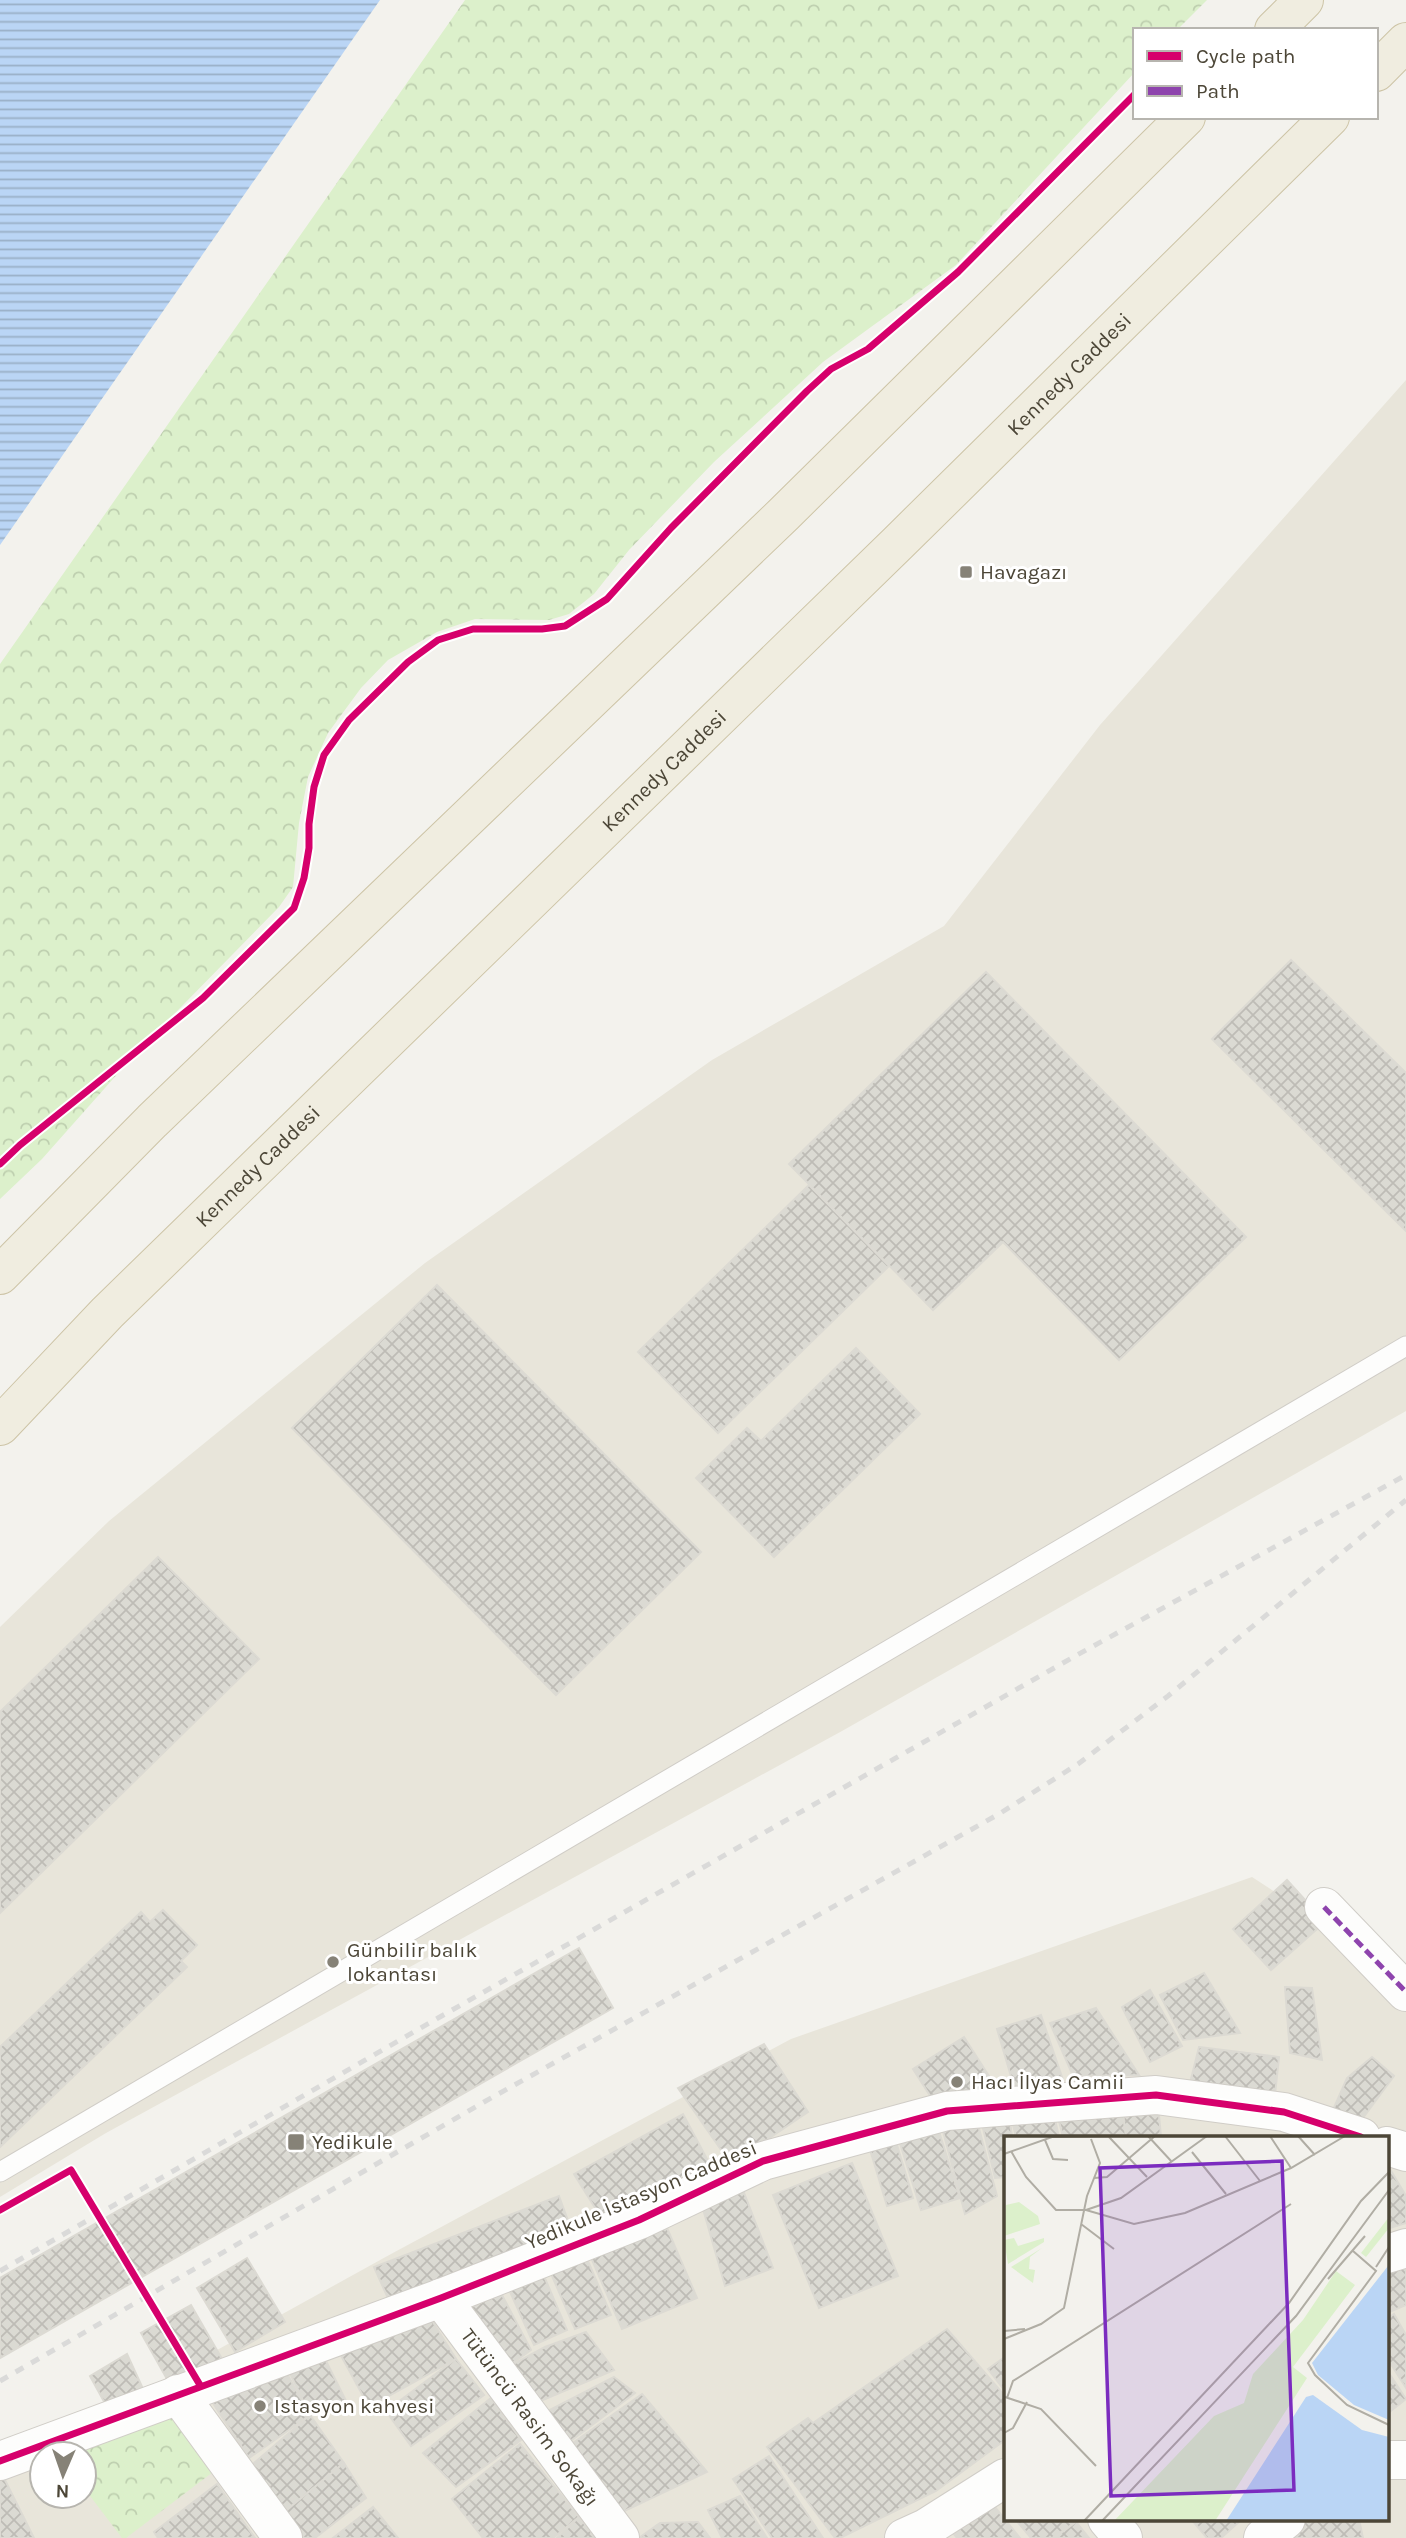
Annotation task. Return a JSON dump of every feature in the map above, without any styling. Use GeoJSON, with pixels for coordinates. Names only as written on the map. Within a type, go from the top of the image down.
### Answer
{"type":"FeatureCollection","features":[{"type":"Feature","properties":{"kind":"highway"},"geometry":{"type":"LineString","coordinates":[[1276,28],[1304,0]]}},
{"type":"Feature","properties":{"kind":"highway"},"geometry":{"type":"LineString","coordinates":[[1378,70],[1406,42]]}},
{"type":"Feature","properties":{"kind":"highway"},"geometry":{"type":"LineString","coordinates":[[0,1275],[152,1121],[784,514],[1183,119]]}},
{"type":"Feature","properties":{"kind":"highway","name":"Kennedy Caddesi"},"geometry":{"type":"LineString","coordinates":[[0,1426],[107,1313],[898,543],[1328,119]]}},
{"type":"Feature","properties":{"kind":"street"},"geometry":{"type":"LineString","coordinates":[[1324,1907],[1406,1992]]}},
{"type":"Feature","properties":{"kind":"street","name":"Yedikule İstasyon Caddesi"},"geometry":{"type":"LineString","coordinates":[[0,2461],[441,2298],[639,2220],[763,2161],[947,2111],[1156,2095],[1284,2112],[1359,2136]]}},
{"type":"Feature","properties":{"kind":"street"},"geometry":{"type":"LineString","coordinates":[[1388,2146],[1406,2152]]}},
{"type":"Feature","properties":{"kind":"street"},"geometry":{"type":"LineString","coordinates":[[1388,2254],[1406,2248]]}},
{"type":"Feature","properties":{"kind":"street","name":"Tütüncü Rasim Sokağı"},"geometry":{"type":"LineString","coordinates":[[441,2298],[620,2538]]}},
{"type":"Feature","properties":{"kind":"street"},"geometry":{"type":"LineString","coordinates":[[178,2394],[283,2538]]}},
{"type":"Feature","properties":{"kind":"street"},"geometry":{"type":"LineString","coordinates":[[1388,2460],[1406,2460]]}},
{"type":"Feature","properties":{"kind":"street"},"geometry":{"type":"LineString","coordinates":[[904,2538],[926,2528],[1004,2479]]}},
{"type":"Feature","properties":{"kind":"street"},"geometry":{"type":"LineString","coordinates":[[1108,2520],[1123,2538]]}},
{"type":"Feature","properties":{"kind":"street"},"geometry":{"type":"LineString","coordinates":[[1263,2538],[1285,2520]]}},
{"type":"Feature","properties":{"kind":"lane"},"geometry":{"type":"LineString","coordinates":[[0,2172],[1406,1346]]}},
{"type":"Feature","properties":{"kind":"shaded area"},"geometry":{"type":"Polygon","coordinates":[[[1406,380],[1406,1411],[842,1731],[106,2133],[0,2197],[0,1627],[109,1521],[425,1263],[712,1060],[944,926],[1100,725],[1406,380]]]}},
{"type":"Feature","properties":{"kind":"shaded area"},"geometry":{"type":"Polygon","coordinates":[[[1252,1877],[1406,1977],[1406,2538],[0,2538],[0,2470],[28,2455],[28,2510],[98,2510],[98,2440],[54,2440],[391,2254],[791,2039],[1252,1877]]]}},
{"type":"Feature","properties":{"kind":"green space"},"geometry":{"type":"Polygon","coordinates":[[[465,0],[1207,0],[1179,28],[1133,28],[1133,74],[956,265],[823,362],[714,462],[629,550],[594,594],[569,614],[549,620],[475,619],[437,632],[388,660],[361,688],[328,733],[308,777],[299,823],[293,887],[279,907],[136,1053],[42,1159],[0,1199],[0,664],[465,0]]]}},
{"type":"Feature","properties":{"kind":"green space"},"geometry":{"type":"Polygon","coordinates":[[[164,2409],[213,2472],[126,2538],[122,2538],[98,2506],[98,2442],[164,2409]]]}},
{"type":"Feature","properties":{"kind":"water"},"geometry":{"type":"Polygon","coordinates":[[[0,0],[380,0],[0,545],[0,0]]]}},
{"type":"Feature","properties":{"kind":"building"},"geometry":{"type":"Polygon","coordinates":[[[1291,960],[1406,1073],[1406,1231],[1212,1039],[1291,960]]]}},
{"type":"Feature","properties":{"kind":"building"},"geometry":{"type":"Polygon","coordinates":[[[986,972],[1246,1237],[1119,1360],[1003,1242],[933,1310],[789,1164],[986,972]]]}},
{"type":"Feature","properties":{"kind":"building"},"geometry":{"type":"Polygon","coordinates":[[[809,1185],[889,1266],[718,1433],[638,1352],[809,1185]]]}},
{"type":"Feature","properties":{"kind":"building"},"geometry":{"type":"Polygon","coordinates":[[[437,1285],[701,1552],[556,1695],[292,1428],[437,1285]]]}},
{"type":"Feature","properties":{"kind":"building"},"geometry":{"type":"Polygon","coordinates":[[[856,1348],[920,1414],[774,1557],[696,1478],[747,1428],[761,1441],[856,1348]]]}},
{"type":"Feature","properties":{"kind":"building"},"geometry":{"type":"Polygon","coordinates":[[[158,1557],[259,1659],[0,1913],[0,1712],[158,1557]]]}},
{"type":"Feature","properties":{"kind":"building"},"geometry":{"type":"Polygon","coordinates":[[[1287,1880],[1325,1922],[1271,1970],[1233,1929],[1287,1880]]]}},
{"type":"Feature","properties":{"kind":"building"},"geometry":{"type":"Polygon","coordinates":[[[163,1910],[197,1945],[181,1961],[187,1967],[0,2147],[0,2047],[141,1912],[150,1922],[163,1910]]]}},
{"type":"Feature","properties":{"kind":"building"},"geometry":{"type":"Polygon","coordinates":[[[579,1948],[613,2008],[0,2358],[0,2278],[579,1948]]]}},
{"type":"Feature","properties":{"kind":"building"},"geometry":{"type":"Polygon","coordinates":[[[1204,1973],[1240,2033],[1183,2040],[1160,1995],[1204,1973]]]}},
{"type":"Feature","properties":{"kind":"building"},"geometry":{"type":"Polygon","coordinates":[[[1285,1987],[1312,1988],[1322,2060],[1290,2053],[1285,1987]]]}},
{"type":"Feature","properties":{"kind":"building"},"geometry":{"type":"Polygon","coordinates":[[[1150,1990],[1182,2046],[1150,2062],[1122,2007],[1150,1990]]]}},
{"type":"Feature","properties":{"kind":"building"},"geometry":{"type":"Polygon","coordinates":[[[1096,2008],[1139,2075],[1073,2076],[1050,2023],[1096,2008]]]}},
{"type":"Feature","properties":{"kind":"building"},"geometry":{"type":"Polygon","coordinates":[[[1041,2015],[1064,2083],[1015,2090],[997,2029],[1041,2015]]]}},
{"type":"Feature","properties":{"kind":"building","name":"Hacı İlyas Camii"},"geometry":{"type":"Polygon","coordinates":[[[964,2037],[1001,2095],[934,2102],[913,2069],[964,2037]]]}},
{"type":"Feature","properties":{"kind":"building"},"geometry":{"type":"Polygon","coordinates":[[[764,2044],[808,2112],[731,2164],[678,2088],[764,2044]]]}},
{"type":"Feature","properties":{"kind":"building"},"geometry":{"type":"Polygon","coordinates":[[[1199,2047],[1279,2057],[1274,2104],[1189,2087],[1199,2047]]]}},
{"type":"Feature","properties":{"kind":"building"},"geometry":{"type":"Polygon","coordinates":[[[1372,2057],[1394,2076],[1357,2126],[1332,2112],[1347,2078],[1372,2057]]]}},
{"type":"Feature","properties":{"kind":"building"},"geometry":{"type":"Polygon","coordinates":[[[1158,2104],[1161,2136],[1126,2136],[1122,2107],[1158,2104]]]}},
{"type":"Feature","properties":{"kind":"building"},"geometry":{"type":"Polygon","coordinates":[[[1055,2105],[1122,2107],[1126,2136],[1063,2136],[1055,2105]]]}},
{"type":"Feature","properties":{"kind":"building"},"geometry":{"type":"Polygon","coordinates":[[[1053,2111],[1059,2136],[1016,2136],[1011,2117],[1053,2111]]]}},
{"type":"Feature","properties":{"kind":"building"},"geometry":{"type":"Polygon","coordinates":[[[1009,2113],[1012,2136],[1004,2136],[1004,2177],[995,2178],[980,2116],[1009,2113]]]}},
{"type":"Feature","properties":{"kind":"building"},"geometry":{"type":"Polygon","coordinates":[[[683,2114],[715,2174],[607,2227],[574,2174],[683,2114]]]}},
{"type":"Feature","properties":{"kind":"building"},"geometry":{"type":"Polygon","coordinates":[[[977,2121],[997,2196],[965,2214],[941,2124],[977,2121]]]}},
{"type":"Feature","properties":{"kind":"building"},"geometry":{"type":"Polygon","coordinates":[[[936,2122],[960,2198],[921,2210],[897,2134],[936,2122]]]}},
{"type":"Feature","properties":{"kind":"building"},"geometry":{"type":"Polygon","coordinates":[[[894,2135],[913,2198],[887,2206],[868,2143],[894,2135]]]}},
{"type":"Feature","properties":{"kind":"building"},"geometry":{"type":"Polygon","coordinates":[[[852,2163],[898,2276],[819,2308],[773,2195],[852,2163]]]}},
{"type":"Feature","properties":{"kind":"building"},"geometry":{"type":"Polygon","coordinates":[[[1388,2166],[1406,2196],[1406,2223],[1388,2229],[1388,2166]]]}},
{"type":"Feature","properties":{"kind":"building"},"geometry":{"type":"Polygon","coordinates":[[[743,2190],[773,2268],[725,2286],[701,2202],[743,2190]]]}},
{"type":"Feature","properties":{"kind":"building"},"geometry":{"type":"Polygon","coordinates":[[[559,2196],[574,2237],[391,2305],[374,2267],[559,2196]]]}},
{"type":"Feature","properties":{"kind":"building"},"geometry":{"type":"Polygon","coordinates":[[[661,2214],[697,2298],[622,2329],[586,2246],[661,2214]]]}},
{"type":"Feature","properties":{"kind":"building"},"geometry":{"type":"Polygon","coordinates":[[[582,2247],[611,2315],[575,2329],[546,2262],[582,2247]]]}},
{"type":"Feature","properties":{"kind":"building"},"geometry":{"type":"Polygon","coordinates":[[[1406,2254],[1406,2305],[1388,2313],[1388,2262],[1406,2254]]]}},
{"type":"Feature","properties":{"kind":"building"},"geometry":{"type":"Polygon","coordinates":[[[247,2258],[285,2322],[235,2352],[197,2288],[247,2258]]]}},
{"type":"Feature","properties":{"kind":"building"},"geometry":{"type":"Polygon","coordinates":[[[541,2269],[567,2330],[534,2345],[507,2285],[541,2269]]]}},
{"type":"Feature","properties":{"kind":"building"},"geometry":{"type":"Polygon","coordinates":[[[501,2293],[531,2350],[504,2369],[469,2308],[501,2293]]]}},
{"type":"Feature","properties":{"kind":"building"},"geometry":{"type":"Polygon","coordinates":[[[191,2305],[222,2359],[172,2388],[141,2333],[191,2305]]]}},
{"type":"Feature","properties":{"kind":"building"},"geometry":{"type":"Polygon","coordinates":[[[426,2311],[456,2359],[369,2407],[339,2352],[426,2311]]]}},
{"type":"Feature","properties":{"kind":"building"},"geometry":{"type":"Polygon","coordinates":[[[1394,2314],[1406,2335],[1406,2388],[1388,2360],[1388,2318],[1394,2314]]]}},
{"type":"Feature","properties":{"kind":"building"},"geometry":{"type":"Polygon","coordinates":[[[947,2329],[1004,2395],[1004,2441],[936,2491],[840,2538],[835,2538],[767,2447],[808,2418],[813,2423],[947,2329]]]}},
{"type":"Feature","properties":{"kind":"building"},"geometry":{"type":"Polygon","coordinates":[[[586,2332],[614,2370],[531,2405],[504,2369],[545,2347],[586,2332]]]}},
{"type":"Feature","properties":{"kind":"building"},"geometry":{"type":"Polygon","coordinates":[[[321,2351],[347,2403],[310,2415],[286,2365],[321,2351]]]}},
{"type":"Feature","properties":{"kind":"building"},"geometry":{"type":"Polygon","coordinates":[[[127,2354],[144,2391],[107,2407],[90,2376],[127,2354]]]}},
{"type":"Feature","properties":{"kind":"building"},"geometry":{"type":"Polygon","coordinates":[[[1004,2358],[1004,2390],[988,2369],[1004,2358]]]}},
{"type":"Feature","properties":{"kind":"building"},"geometry":{"type":"Polygon","coordinates":[[[456,2359],[484,2395],[411,2446],[386,2411],[456,2359]]]}},
{"type":"Feature","properties":{"kind":"building"},"geometry":{"type":"Polygon","coordinates":[[[281,2363],[310,2415],[249,2458],[211,2400],[281,2363]]]}},
{"type":"Feature","properties":{"kind":"building"},"geometry":{"type":"Polygon","coordinates":[[[1388,2372],[1406,2399],[1388,2413],[1388,2372]]]}},
{"type":"Feature","properties":{"kind":"building"},"geometry":{"type":"Polygon","coordinates":[[[614,2377],[635,2393],[564,2446],[536,2417],[614,2377]]]}},
{"type":"Feature","properties":{"kind":"building"},"geometry":{"type":"Polygon","coordinates":[[[642,2394],[707,2472],[618,2514],[563,2450],[642,2394]]]}},
{"type":"Feature","properties":{"kind":"building"},"geometry":{"type":"Polygon","coordinates":[[[491,2398],[521,2440],[456,2487],[423,2453],[491,2398]]]}},
{"type":"Feature","properties":{"kind":"building"},"geometry":{"type":"Polygon","coordinates":[[[310,2415],[344,2463],[283,2513],[253,2464],[310,2415]]]}},
{"type":"Feature","properties":{"kind":"building"},"geometry":{"type":"Polygon","coordinates":[[[520,2444],[579,2517],[553,2538],[483,2538],[452,2499],[520,2444]]]}},
{"type":"Feature","properties":{"kind":"building"},"geometry":{"type":"Polygon","coordinates":[[[769,2456],[823,2538],[772,2538],[733,2479],[769,2456]]]}},
{"type":"Feature","properties":{"kind":"building"},"geometry":{"type":"Polygon","coordinates":[[[344,2463],[366,2498],[315,2538],[302,2538],[283,2513],[344,2463]]]}},
{"type":"Feature","properties":{"kind":"building"},"geometry":{"type":"Polygon","coordinates":[[[0,2470],[34,2538],[0,2538],[0,2470]]]}},
{"type":"Feature","properties":{"kind":"building"},"geometry":{"type":"Polygon","coordinates":[[[217,2484],[255,2538],[158,2538],[154,2532],[217,2484]]]}},
{"type":"Feature","properties":{"kind":"building"},"geometry":{"type":"Polygon","coordinates":[[[740,2496],[767,2538],[722,2538],[708,2510],[740,2496]]]}},
{"type":"Feature","properties":{"kind":"building"},"geometry":{"type":"Polygon","coordinates":[[[990,2501],[1020,2538],[957,2538],[953,2533],[990,2501]]]}},
{"type":"Feature","properties":{"kind":"building"},"geometry":{"type":"Polygon","coordinates":[[[373,2507],[398,2538],[333,2538],[373,2507]]]}},
{"type":"Feature","properties":{"kind":"building"},"geometry":{"type":"Polygon","coordinates":[[[579,2517],[596,2538],[557,2538],[579,2517]]]}},
{"type":"Feature","properties":{"kind":"building"},"geometry":{"type":"Polygon","coordinates":[[[1016,2520],[1076,2522],[1052,2538],[1031,2538],[1016,2520]]]}},
{"type":"Feature","properties":{"kind":"building"},"geometry":{"type":"Polygon","coordinates":[[[1192,2520],[1240,2521],[1221,2538],[1207,2538],[1192,2520]]]}},
{"type":"Feature","properties":{"kind":"building"},"geometry":{"type":"Polygon","coordinates":[[[1297,2520],[1359,2520],[1363,2538],[1274,2538],[1297,2520]]]}},
{"type":"Feature","properties":{"kind":"building"},"geometry":{"type":"Polygon","coordinates":[[[698,2522],[710,2538],[639,2538],[660,2523],[698,2522]]]}},
{"type":"Feature","properties":{"kind":"building"},"geometry":{"type":"Polygon","coordinates":[[[1076,2522],[1089,2538],[1054,2538],[1076,2522]]]}},
{"type":"Feature","properties":{"kind":"railway"},"geometry":{"type":"LineString","coordinates":[[0,2271],[438,2018],[1077,1655],[1406,1475]]}},
{"type":"Feature","properties":{"kind":"railway"},"geometry":{"type":"LineString","coordinates":[[0,2381],[484,2102],[999,1814],[1078,1764],[1168,1696],[1406,1500]]}},
{"type":"Feature","properties":{"kind":"marked path"},"geometry":{"type":"LineString","coordinates":[[1324,1907],[1406,1992]]}},
{"type":"Feature","properties":{"kind":"cycle path"},"geometry":{"type":"LineString","coordinates":[[0,1164],[203,998],[294,908],[304,878],[314,787],[324,755],[349,720],[408,662],[438,640],[473,629],[542,629],[565,626],[607,599],[671,528],[807,391],[831,369],[868,349],[958,272],[1133,96]]}},
{"type":"Feature","properties":{"kind":"cycle path"},"geometry":{"type":"LineString","coordinates":[[0,2461],[441,2298],[639,2220],[763,2161],[947,2111],[1156,2095],[1284,2112],[1358,2136]]}},
{"type":"Feature","properties":{"kind":"cycle path"},"geometry":{"type":"LineString","coordinates":[[0,2210],[71,2170],[200,2385]]}},
{"type":"Feature","properties":{"kind":"place","name":"Havagazı"},"geometry":{"type":"Point","coordinates":[966,572]}},
{"type":"Feature","properties":{"kind":"place","name":"Günbilir balık lokantası"},"geometry":{"type":"Point","coordinates":[333,1962]}},
{"type":"Feature","properties":{"kind":"place","name":"Hacı İlyas Camii"},"geometry":{"type":"Point","coordinates":[957,2082]}},
{"type":"Feature","properties":{"kind":"place","name":"Yedikule"},"geometry":{"type":"Point","coordinates":[296,2142]}},
{"type":"Feature","properties":{"kind":"place","name":"Istasyon kahvesi"},"geometry":{"type":"Point","coordinates":[260,2406]}}]}
